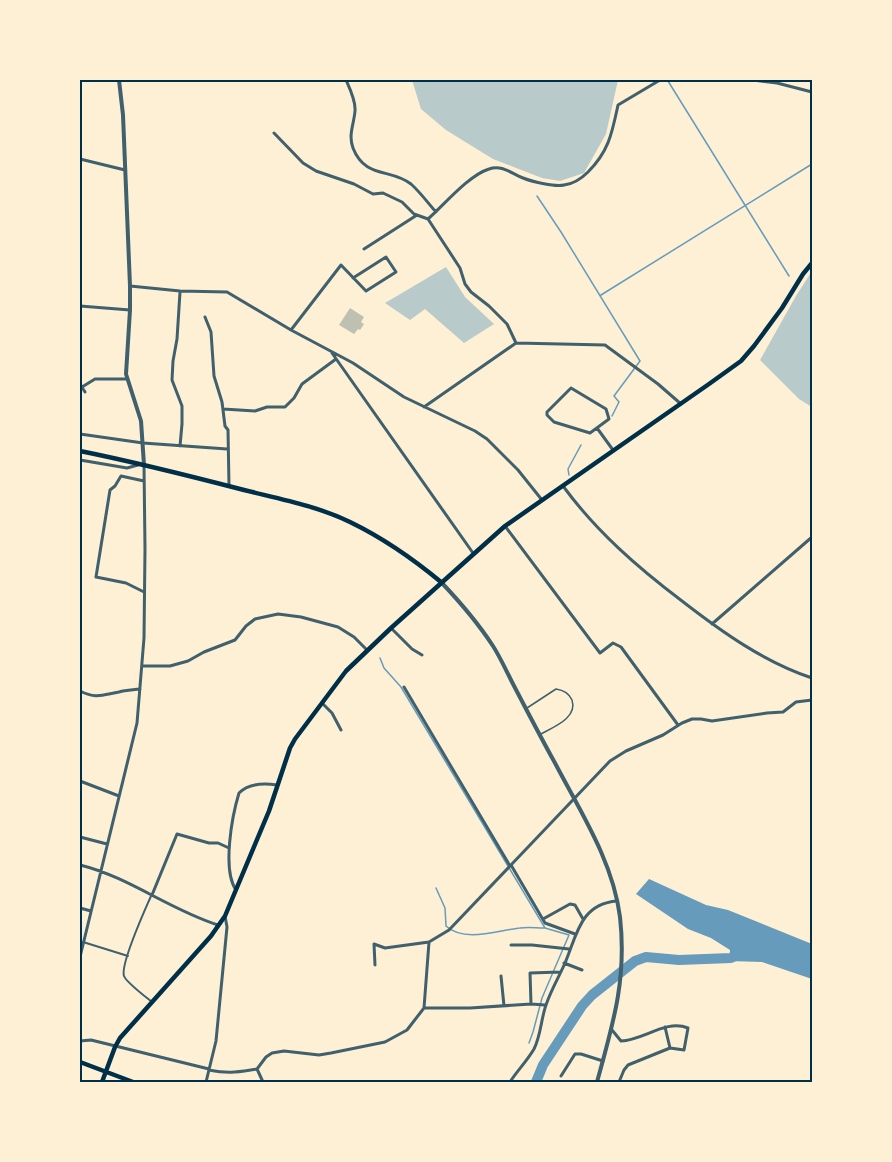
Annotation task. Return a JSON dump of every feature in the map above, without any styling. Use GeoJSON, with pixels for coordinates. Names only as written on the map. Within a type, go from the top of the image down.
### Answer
{"type":"FeatureCollection","features":[{"type":"Feature","properties":{"kind":"main road"},"geometry":{"type":"LineString","coordinates":[[102,1083],[115,1047],[126,1031],[225,916],[270,811],[290,748],[342,676],[367,650],[505,526],[741,361],[813,263]]}},
{"type":"Feature","properties":{"kind":"main road"},"geometry":{"type":"LineString","coordinates":[[80,451],[311,507],[348,521],[383,539],[441,582]]}},
{"type":"Feature","properties":{"kind":"main road"},"geometry":{"type":"LineString","coordinates":[[80,1062],[133,1083]]}},
{"type":"Feature","properties":{"kind":"street"},"geometry":{"type":"LineString","coordinates":[[80,957],[136,723],[144,638],[143,443],[141,421],[126,374],[130,286],[123,115],[118,80]]}},
{"type":"Feature","properties":{"kind":"street"},"geometry":{"type":"LineString","coordinates":[[346,80],[354,101],[355,110],[350,132],[352,147],[358,157],[367,167],[410,183],[436,212]]}},
{"type":"Feature","properties":{"kind":"street"},"geometry":{"type":"LineString","coordinates":[[428,219],[472,178],[490,168],[502,168],[524,178],[563,186],[576,182],[599,161],[607,148],[618,105],[660,80]]}},
{"type":"Feature","properties":{"kind":"street"},"geometry":{"type":"LineString","coordinates":[[753,80],[813,92]]}},
{"type":"Feature","properties":{"kind":"street"},"geometry":{"type":"LineString","coordinates":[[274,133],[303,163],[316,171],[354,184],[373,194],[383,193],[402,202],[417,215],[428,219],[460,268],[465,284],[507,324],[516,343]]}},
{"type":"Feature","properties":{"kind":"street"},"geometry":{"type":"LineString","coordinates":[[80,159],[125,170]]}},
{"type":"Feature","properties":{"kind":"street"},"geometry":{"type":"LineString","coordinates":[[364,249],[417,215]]}},
{"type":"Feature","properties":{"kind":"street"},"geometry":{"type":"LineString","coordinates":[[291,330],[341,265],[353,278],[366,291],[396,272],[386,257],[353,278]]}},
{"type":"Feature","properties":{"kind":"street"},"geometry":{"type":"LineString","coordinates":[[130,286],[180,291],[227,292],[353,363],[404,397],[475,431],[518,470],[542,501]]}},
{"type":"Feature","properties":{"kind":"street"},"geometry":{"type":"LineString","coordinates":[[180,291],[172,380],[182,406],[180,446]]}},
{"type":"Feature","properties":{"kind":"street"},"geometry":{"type":"LineString","coordinates":[[80,306],[130,310]]}},
{"type":"Feature","properties":{"kind":"street"},"geometry":{"type":"LineString","coordinates":[[205,316],[211,332],[214,376],[224,410],[225,426],[228,430],[230,486]]}},
{"type":"Feature","properties":{"kind":"street"},"geometry":{"type":"LineString","coordinates":[[424,407],[516,343],[605,345],[681,404]]}},
{"type":"Feature","properties":{"kind":"street"},"geometry":{"type":"LineString","coordinates":[[331,351],[473,554]]}},
{"type":"Feature","properties":{"kind":"street"},"geometry":{"type":"LineString","coordinates":[[224,410],[255,411],[267,407],[285,407],[294,398],[302,384],[336,359]]}},
{"type":"Feature","properties":{"kind":"street"},"geometry":{"type":"LineString","coordinates":[[85,392],[81,386],[95,379],[127,379]]}},
{"type":"Feature","properties":{"kind":"street"},"geometry":{"type":"LineString","coordinates":[[571,388],[606,409],[609,419],[597,428],[590,433],[554,422],[549,419],[547,412],[571,388]]}},
{"type":"Feature","properties":{"kind":"street"},"geometry":{"type":"LineString","coordinates":[[597,428],[613,450]]}},
{"type":"Feature","properties":{"kind":"street"},"geometry":{"type":"LineString","coordinates":[[80,434],[143,443],[227,449]]}},
{"type":"Feature","properties":{"kind":"street"},"geometry":{"type":"LineString","coordinates":[[80,460],[127,468],[142,465]]}},
{"type":"Feature","properties":{"kind":"street"},"geometry":{"type":"LineString","coordinates":[[144,480],[120,476],[110,490],[96,577],[126,583],[144,592]]}},
{"type":"Feature","properties":{"kind":"street"},"geometry":{"type":"LineString","coordinates":[[563,486],[617,548],[646,574],[712,624],[756,653],[813,678]]}},
{"type":"Feature","properties":{"kind":"street"},"geometry":{"type":"LineString","coordinates":[[505,526],[600,653],[613,644],[621,647],[678,725]]}},
{"type":"Feature","properties":{"kind":"street"},"geometry":{"type":"LineString","coordinates":[[712,624],[813,537]]}},
{"type":"Feature","properties":{"kind":"street"},"geometry":{"type":"LineString","coordinates":[[441,582],[462,604],[493,646],[574,798],[606,865],[617,901],[622,937],[622,960],[612,1030],[597,1083]]}},
{"type":"Feature","properties":{"kind":"street"},"geometry":{"type":"LineString","coordinates":[[142,666],[170,666],[188,661],[234,640],[255,619],[278,614],[301,617],[338,627],[367,650]]}},
{"type":"Feature","properties":{"kind":"street"},"geometry":{"type":"LineString","coordinates":[[391,628],[412,649],[422,655]]}},
{"type":"Feature","properties":{"kind":"street"},"geometry":{"type":"LineString","coordinates":[[404,687],[545,923],[575,934]]}},
{"type":"Feature","properties":{"kind":"street"},"geometry":{"type":"LineString","coordinates":[[80,691],[91,696],[140,689]]}},
{"type":"Feature","properties":{"kind":"street"},"geometry":{"type":"LineString","coordinates":[[375,965],[374,944],[385,948],[429,942],[449,929],[615,757],[692,719],[712,721],[783,712],[796,702],[813,700]]}},
{"type":"Feature","properties":{"kind":"street"},"geometry":{"type":"LineString","coordinates":[[322,703],[332,713],[341,730]]}},
{"type":"Feature","properties":{"kind":"street"},"geometry":{"type":"LineString","coordinates":[[80,782],[119,796]]}},
{"type":"Feature","properties":{"kind":"street"},"geometry":{"type":"LineString","coordinates":[[236,890],[232,884],[229,848],[236,802],[242,790],[262,784],[278,786]]}},
{"type":"Feature","properties":{"kind":"street"},"geometry":{"type":"LineString","coordinates":[[152,1002],[124,974],[132,941],[177,834],[209,843],[218,843],[229,848]]}},
{"type":"Feature","properties":{"kind":"street"},"geometry":{"type":"LineString","coordinates":[[80,837],[107,844]]}},
{"type":"Feature","properties":{"kind":"street"},"geometry":{"type":"LineString","coordinates":[[80,865],[100,871],[166,903],[219,925]]}},
{"type":"Feature","properties":{"kind":"street"},"geometry":{"type":"LineString","coordinates":[[510,1083],[534,1049],[546,1005],[583,919],[601,904],[617,901]]}},
{"type":"Feature","properties":{"kind":"street"},"geometry":{"type":"LineString","coordinates":[[543,919],[570,904],[575,905],[583,919]]}},
{"type":"Feature","properties":{"kind":"street"},"geometry":{"type":"LineString","coordinates":[[80,908],[91,911]]}},
{"type":"Feature","properties":{"kind":"street"},"geometry":{"type":"LineString","coordinates":[[206,1083],[217,1029],[227,927],[225,916]]}},
{"type":"Feature","properties":{"kind":"street"},"geometry":{"type":"LineString","coordinates":[[83,942],[128,956]]}},
{"type":"Feature","properties":{"kind":"street"},"geometry":{"type":"LineString","coordinates":[[80,1041],[91,1040],[228,1074],[257,1069],[272,1053],[319,1054],[385,1042],[406,1030],[424,1008],[429,942]]}},
{"type":"Feature","properties":{"kind":"street"},"geometry":{"type":"LineString","coordinates":[[511,945],[569,949]]}},
{"type":"Feature","properties":{"kind":"street"},"geometry":{"type":"LineString","coordinates":[[564,963],[582,970]]}},
{"type":"Feature","properties":{"kind":"street"},"geometry":{"type":"LineString","coordinates":[[531,1004],[530,973],[560,972]]}},
{"type":"Feature","properties":{"kind":"street"},"geometry":{"type":"LineString","coordinates":[[501,976],[504,1006]]}},
{"type":"Feature","properties":{"kind":"street"},"geometry":{"type":"LineString","coordinates":[[424,1008],[546,1005]]}},
{"type":"Feature","properties":{"kind":"street"},"geometry":{"type":"LineString","coordinates":[[612,1030],[621,1041],[628,1041],[665,1027],[680,1025],[688,1028],[684,1050],[670,1048],[628,1065],[619,1083]]}},
{"type":"Feature","properties":{"kind":"street"},"geometry":{"type":"LineString","coordinates":[[665,1027],[670,1048]]}},
{"type":"Feature","properties":{"kind":"street"},"geometry":{"type":"LineString","coordinates":[[561,1076],[575,1054],[603,1061]]}},
{"type":"Feature","properties":{"kind":"street"},"geometry":{"type":"LineString","coordinates":[[257,1069],[263,1083]]}},
{"type":"Feature","properties":{"kind":"lane"},"geometry":{"type":"LineString","coordinates":[[526,709],[556,688],[570,696],[573,702],[570,715],[540,735]]}},
{"type":"Feature","properties":{"kind":"shaded area"},"geometry":{"type":"Polygon","coordinates":[[[412,80],[618,80],[606,134],[584,173],[560,181],[542,178],[493,159],[446,130],[421,109],[412,80]]]}},
{"type":"Feature","properties":{"kind":"shaded area"},"geometry":{"type":"Polygon","coordinates":[[[446,267],[465,297],[494,324],[464,343],[425,309],[410,320],[385,303],[446,267]]]}},
{"type":"Feature","properties":{"kind":"shaded area"},"geometry":{"type":"Polygon","coordinates":[[[812,271],[812,407],[799,399],[760,360],[812,271]]]}},
{"type":"Feature","properties":{"kind":"water"},"geometry":{"type":"Polygon","coordinates":[[[649,879],[706,905],[728,910],[812,944],[812,979],[762,962],[729,961],[730,950],[711,938],[688,929],[636,894],[649,879]]]}},
{"type":"Feature","properties":{"kind":"building"},"geometry":{"type":"Polygon","coordinates":[[[350,308],[364,317],[361,322],[364,324],[354,334],[339,325],[350,308]]]}},
{"type":"Feature","properties":{"kind":"waterway"},"geometry":{"type":"LineString","coordinates":[[668,81],[789,276]]}},
{"type":"Feature","properties":{"kind":"waterway"},"geometry":{"type":"LineString","coordinates":[[601,295],[812,164]]}},
{"type":"Feature","properties":{"kind":"waterway"},"geometry":{"type":"LineString","coordinates":[[537,196],[640,361],[614,396],[619,402],[612,416]]}},
{"type":"Feature","properties":{"kind":"waterway"},"geometry":{"type":"LineString","coordinates":[[569,475],[568,469],[581,445]]}},
{"type":"Feature","properties":{"kind":"waterway"},"geometry":{"type":"LineString","coordinates":[[380,658],[384,668],[401,687],[545,928],[569,935],[542,998],[529,1043]]}},
{"type":"Feature","properties":{"kind":"waterway"},"geometry":{"type":"LineString","coordinates":[[436,888],[445,908],[446,926],[453,931],[472,935],[523,928],[544,928]]}},
{"type":"Feature","properties":{"kind":"waterway"},"geometry":{"type":"LineString","coordinates":[[536,1082],[543,1065],[582,1006],[592,995],[635,961],[646,957],[679,960],[731,958],[743,953]]}}]}
